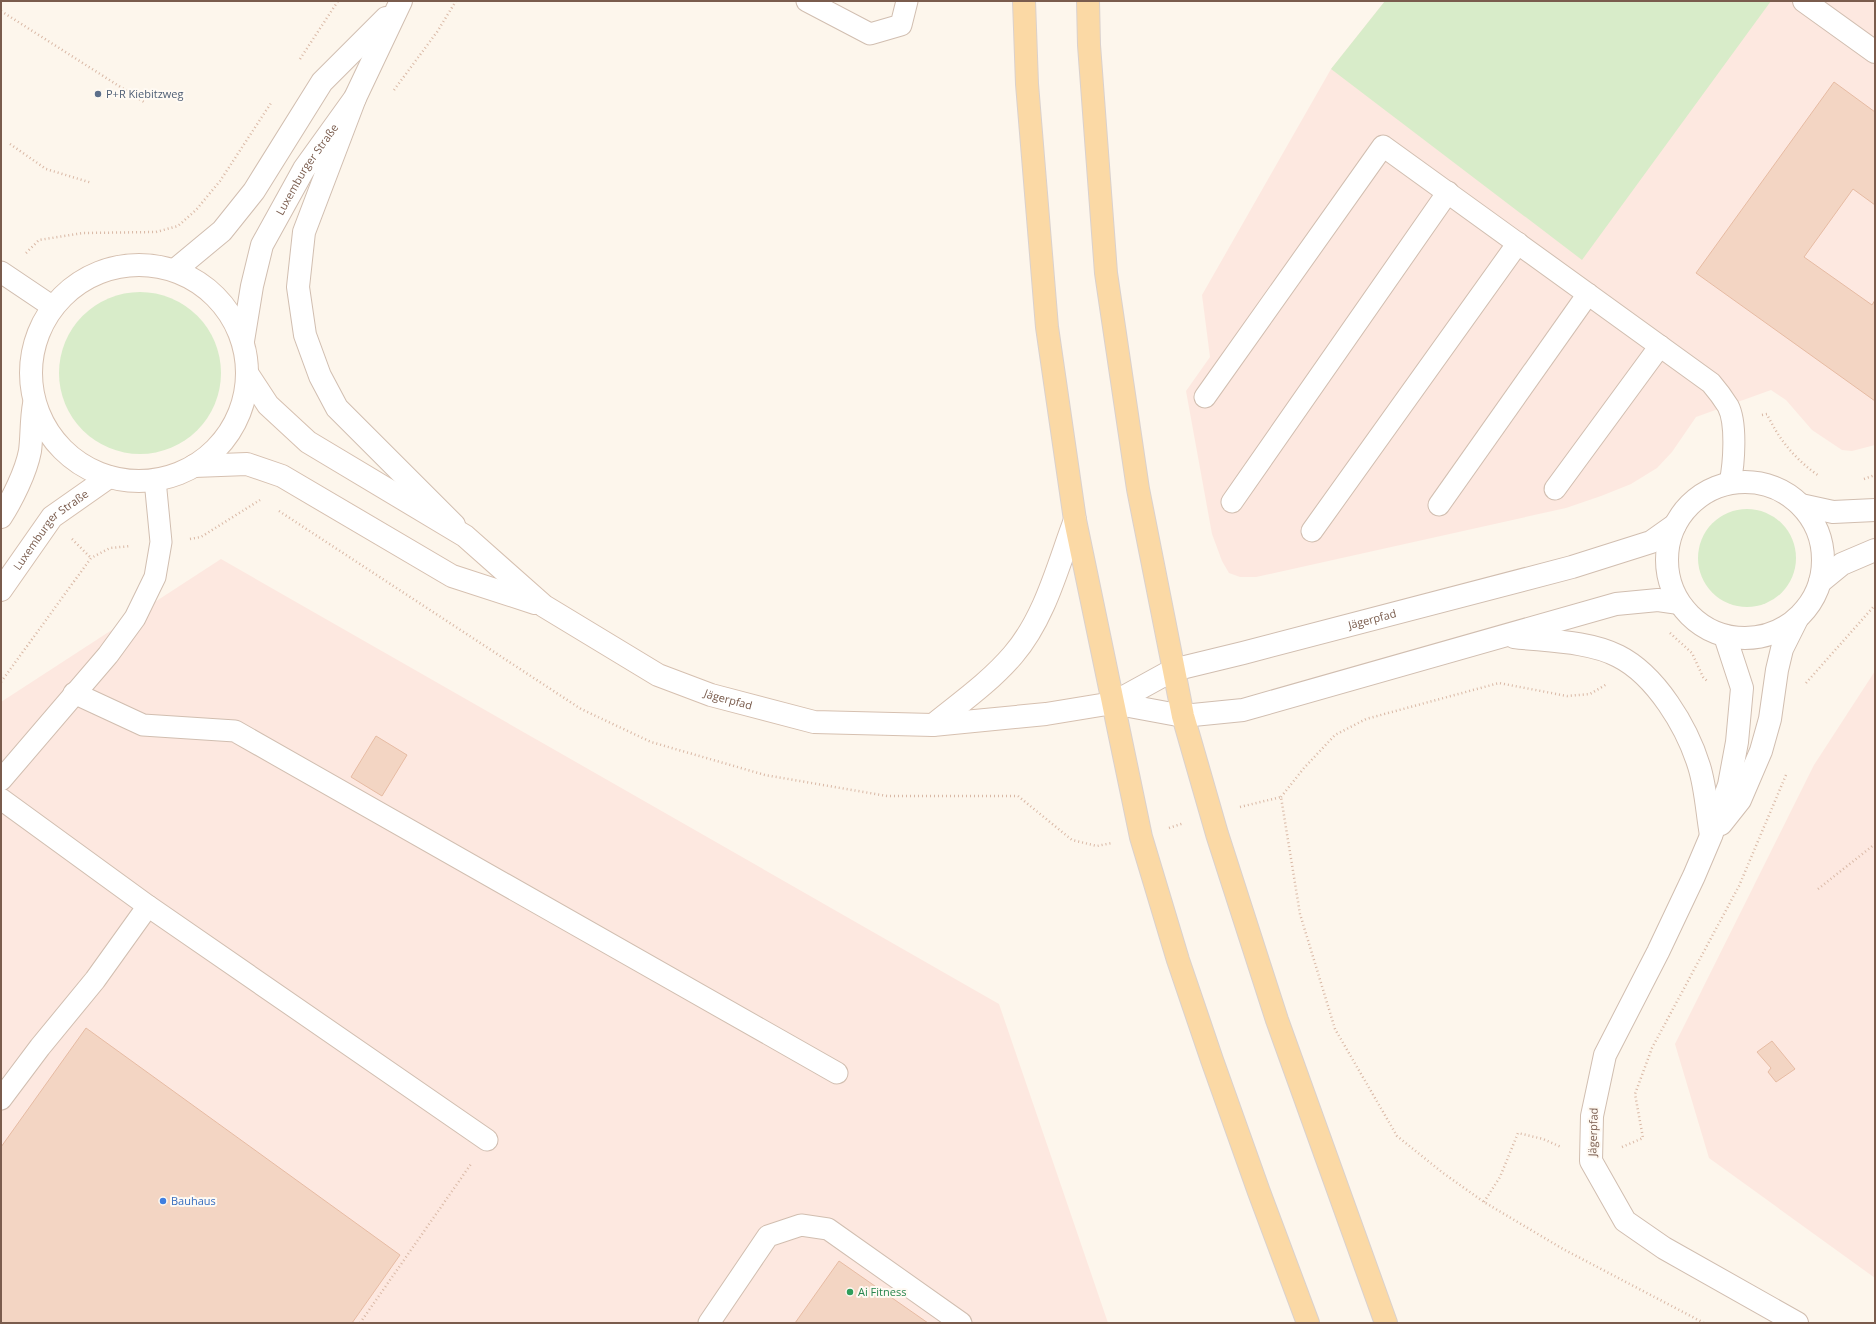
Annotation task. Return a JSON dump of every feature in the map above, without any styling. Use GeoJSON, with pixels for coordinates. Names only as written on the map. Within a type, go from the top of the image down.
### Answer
{"type":"FeatureCollection","features":[{"type":"Feature","properties":{"kind":"main road"},"geometry":{"type":"LineString","coordinates":[[1024,1],[1027,84],[1047,328],[1074,520],[1141,837],[1178,960],[1259,1192],[1308,1323]]}},
{"type":"Feature","properties":{"kind":"main road"},"geometry":{"type":"LineString","coordinates":[[1088,1],[1089,45],[1106,273],[1138,489],[1183,716],[1212,814],[1277,1020],[1386,1323]]}},
{"type":"Feature","properties":{"kind":"street"},"geometry":{"type":"LineString","coordinates":[[1804,1],[1875,52]]}},
{"type":"Feature","properties":{"kind":"street","name":"Luxemburger Straße"},"geometry":{"type":"LineString","coordinates":[[243,341],[252,286],[262,245],[304,169],[355,98],[399,4]]}},
{"type":"Feature","properties":{"kind":"street","name":"Luxemburger Straße"},"geometry":{"type":"LineString","coordinates":[[175,270],[222,231],[254,191],[322,82],[399,4]]}},
{"type":"Feature","properties":{"kind":"street"},"geometry":{"type":"LineString","coordinates":[[355,98],[304,232],[298,287],[305,335],[320,376],[337,408],[465,536],[544,606]]}},
{"type":"Feature","properties":{"kind":"street"},"geometry":{"type":"LineString","coordinates":[[148,265],[175,270],[197,282],[217,298],[232,318],[243,341],[247,373],[241,410],[222,442],[194,466],[175,475],[155,480],[132,481],[109,477],[84,466],[62,449],[45,428],[34,403],[30,370],[36,336],[53,307],[72,288],[95,273],[121,266],[148,265]]}},
{"type":"Feature","properties":{"kind":"street"},"geometry":{"type":"LineString","coordinates":[[247,373],[268,405],[308,442],[465,536]]}},
{"type":"Feature","properties":{"kind":"street"},"geometry":{"type":"LineString","coordinates":[[1,517],[14,498],[30,452],[31,420],[34,403]]}},
{"type":"Feature","properties":{"kind":"street"},"geometry":{"type":"LineString","coordinates":[[194,466],[247,464],[282,476],[452,576],[544,606]]}},
{"type":"Feature","properties":{"kind":"street","name":"Luxemburger Straße"},"geometry":{"type":"LineString","coordinates":[[1,590],[52,517],[109,477]]}},
{"type":"Feature","properties":{"kind":"street"},"geometry":{"type":"LineString","coordinates":[[1712,836],[1740,800],[1761,751],[1770,719],[1777,670],[1782,649],[1797,619],[1811,602],[1820,582],[1824,562],[1821,541],[1814,522],[1801,505],[1773,486],[1756,482],[1730,483],[1719,486],[1701,495],[1686,508],[1675,525],[1667,551],[1669,578],[1680,603],[1692,618],[1707,628],[1725,636],[1750,638],[1775,632],[1797,619]]}},
{"type":"Feature","properties":{"kind":"street"},"geometry":{"type":"LineString","coordinates":[[1801,505],[1833,512],[1875,510]]}},
{"type":"Feature","properties":{"kind":"street"},"geometry":{"type":"LineString","coordinates":[[933,725],[981,686],[1013,655],[1034,624],[1047,594],[1074,520]]}},
{"type":"Feature","properties":{"kind":"street","name":"Jägerpfad"},"geometry":{"type":"LineString","coordinates":[[544,606],[658,675],[711,695],[814,722],[933,725],[1046,714],[1113,703],[1173,670],[1572,567],[1651,542],[1675,525]]}},
{"type":"Feature","properties":{"kind":"street"},"geometry":{"type":"LineString","coordinates":[[1820,582],[1842,564],[1875,550]]}},
{"type":"Feature","properties":{"kind":"street"},"geometry":{"type":"LineString","coordinates":[[1113,703],[1183,716],[1243,710],[1616,604],[1658,600],[1680,603]]}},
{"type":"Feature","properties":{"kind":"street"},"geometry":{"type":"LineString","coordinates":[[1501,636],[1567,643],[1594,648],[1618,656],[1647,677],[1678,718],[1699,766],[1712,836]]}},
{"type":"Feature","properties":{"kind":"street"},"geometry":{"type":"LineString","coordinates":[[1712,836],[1729,785],[1737,742],[1742,688],[1725,636]]}},
{"type":"Feature","properties":{"kind":"street","name":"Jägerpfad"},"geometry":{"type":"LineString","coordinates":[[1712,836],[1658,952],[1605,1055],[1592,1116],[1592,1161],[1625,1221],[1664,1248],[1797,1323]]}},
{"type":"Feature","properties":{"kind":"lane"},"geometry":{"type":"LineString","coordinates":[[807,1],[870,34],[901,25],[907,1]]}},
{"type":"Feature","properties":{"kind":"lane"},"geometry":{"type":"LineString","coordinates":[[1205,397],[1383,146],[1712,383],[1729,407],[1734,438],[1734,465],[1730,483]]}},
{"type":"Feature","properties":{"kind":"lane"},"geometry":{"type":"LineString","coordinates":[[1232,502],[1448,192]]}},
{"type":"Feature","properties":{"kind":"lane"},"geometry":{"type":"LineString","coordinates":[[1312,531],[1518,243]]}},
{"type":"Feature","properties":{"kind":"lane"},"geometry":{"type":"LineString","coordinates":[[3,273],[53,307]]}},
{"type":"Feature","properties":{"kind":"lane"},"geometry":{"type":"LineString","coordinates":[[1439,505],[1588,294]]}},
{"type":"Feature","properties":{"kind":"lane"},"geometry":{"type":"LineString","coordinates":[[1555,489],[1660,346]]}},
{"type":"Feature","properties":{"kind":"lane"},"geometry":{"type":"LineString","coordinates":[[1,780],[108,655],[135,618],[155,577],[161,542],[155,480]]}},
{"type":"Feature","properties":{"kind":"lane"},"geometry":{"type":"LineString","coordinates":[[74,693],[143,725],[235,731],[837,1073]]}},
{"type":"Feature","properties":{"kind":"lane"},"geometry":{"type":"LineString","coordinates":[[1,799],[148,906],[487,1140]]}},
{"type":"Feature","properties":{"kind":"lane"},"geometry":{"type":"LineString","coordinates":[[1,1099],[40,1047],[95,980],[148,906]]}},
{"type":"Feature","properties":{"kind":"lane"},"geometry":{"type":"LineString","coordinates":[[709,1323],[768,1236],[801,1225],[828,1229],[961,1323]]}},
{"type":"Feature","properties":{"kind":"path"},"geometry":{"type":"LineString","coordinates":[[298,61],[338,1]]}},
{"type":"Feature","properties":{"kind":"path"},"geometry":{"type":"LineString","coordinates":[[1,11],[144,102]]}},
{"type":"Feature","properties":{"kind":"path"},"geometry":{"type":"LineString","coordinates":[[3,273],[39,240],[83,234],[156,232],[178,226],[196,210],[220,180],[272,101]]}},
{"type":"Feature","properties":{"kind":"path"},"geometry":{"type":"LineString","coordinates":[[10,144],[46,169],[92,183]]}},
{"type":"Feature","properties":{"kind":"path"},"geometry":{"type":"LineString","coordinates":[[1731,419],[1767,414],[1776,433],[1790,451],[1818,476],[1826,478]]}},
{"type":"Feature","properties":{"kind":"path"},"geometry":{"type":"LineString","coordinates":[[1861,480],[1875,475]]}},
{"type":"Feature","properties":{"kind":"path"},"geometry":{"type":"LineString","coordinates":[[1669,633],[1692,653],[1703,677],[1713,688],[1742,688]]}},
{"type":"Feature","properties":{"kind":"path"},"geometry":{"type":"LineString","coordinates":[[1212,814],[1281,797],[1304,768],[1335,736],[1366,719],[1499,682],[1567,696],[1590,694],[1607,684],[1618,656]]}},
{"type":"Feature","properties":{"kind":"path"},"geometry":{"type":"LineString","coordinates":[[1281,797],[1300,914],[1335,1029],[1397,1136],[1443,1173],[1484,1202],[1563,1249],[1704,1323]]}},
{"type":"Feature","properties":{"kind":"path"},"geometry":{"type":"LineString","coordinates":[[1818,889],[1875,844]]}},
{"type":"Feature","properties":{"kind":"path"},"geometry":{"type":"LineString","coordinates":[[360,1323],[487,1140]]}},
{"type":"Feature","properties":{"kind":"shaded area"},"geometry":{"type":"Polygon","coordinates":[[[1385,1],[1875,1],[1875,445],[1852,451],[1842,450],[1812,430],[1786,400],[1771,390],[1696,417],[1672,452],[1657,468],[1631,484],[1566,508],[1256,577],[1240,577],[1229,573],[1222,561],[1212,534],[1186,391],[1210,357],[1202,295],[1331,69],[1385,1]]]}},
{"type":"Feature","properties":{"kind":"shaded area"},"geometry":{"type":"Polygon","coordinates":[[[221,559],[999,1004],[1108,1323],[1,1323],[1,702],[221,559]]]}},
{"type":"Feature","properties":{"kind":"shaded area"},"geometry":{"type":"Polygon","coordinates":[[[1875,671],[1875,1278],[1709,1158],[1675,1044],[1814,765],[1875,671]]]}},
{"type":"Feature","properties":{"kind":"green space"},"geometry":{"type":"Polygon","coordinates":[[[1385,1],[1771,1],[1582,260],[1331,69],[1385,1]]]}},
{"type":"Feature","properties":{"kind":"green space"},"geometry":{"type":"Polygon","coordinates":[[[132,292],[148,292],[171,298],[191,310],[203,322],[215,342],[221,365],[221,381],[215,404],[203,424],[191,436],[171,448],[148,454],[132,454],[109,448],[89,436],[77,424],[65,404],[59,381],[59,365],[65,342],[77,322],[89,310],[109,298],[132,292]]]}},
{"type":"Feature","properties":{"kind":"green space"},"geometry":{"type":"Polygon","coordinates":[[[1747,509],[1766,513],[1782,523],[1792,539],[1796,558],[1792,577],[1782,593],[1766,603],[1747,607],[1728,603],[1712,593],[1702,577],[1698,558],[1702,539],[1712,523],[1728,513],[1747,509]]]}},
{"type":"Feature","properties":{"kind":"building"},"geometry":{"type":"Polygon","coordinates":[[[1834,82],[1875,112],[1875,205],[1853,189],[1804,257],[1872,305],[1875,300],[1875,401],[1696,273],[1834,82]]]}},
{"type":"Feature","properties":{"kind":"building"},"geometry":{"type":"Polygon","coordinates":[[[376,736],[407,755],[382,796],[351,777],[376,736]]]}},
{"type":"Feature","properties":{"kind":"building","name":"Bauhaus"},"geometry":{"type":"Polygon","coordinates":[[[86,1028],[400,1255],[352,1323],[1,1323],[1,1147],[86,1028]]]}},
{"type":"Feature","properties":{"kind":"building"},"geometry":{"type":"Polygon","coordinates":[[[1772,1041],[1795,1069],[1776,1082],[1768,1072],[1771,1068],[1757,1052],[1772,1041]]]}},
{"type":"Feature","properties":{"kind":"building","name":"Ai Fitness"},"geometry":{"type":"Polygon","coordinates":[[[839,1261],[928,1323],[795,1323],[839,1261]]]}},
{"type":"Feature","properties":{"kind":"place","name":"P+R Kiebitzweg"},"geometry":{"type":"Point","coordinates":[98,94]}},
{"type":"Feature","properties":{"kind":"place","name":"Bauhaus"},"geometry":{"type":"Point","coordinates":[163,1201]}},
{"type":"Feature","properties":{"kind":"place","name":"Ai Fitness"},"geometry":{"type":"Point","coordinates":[850,1292]}}]}
